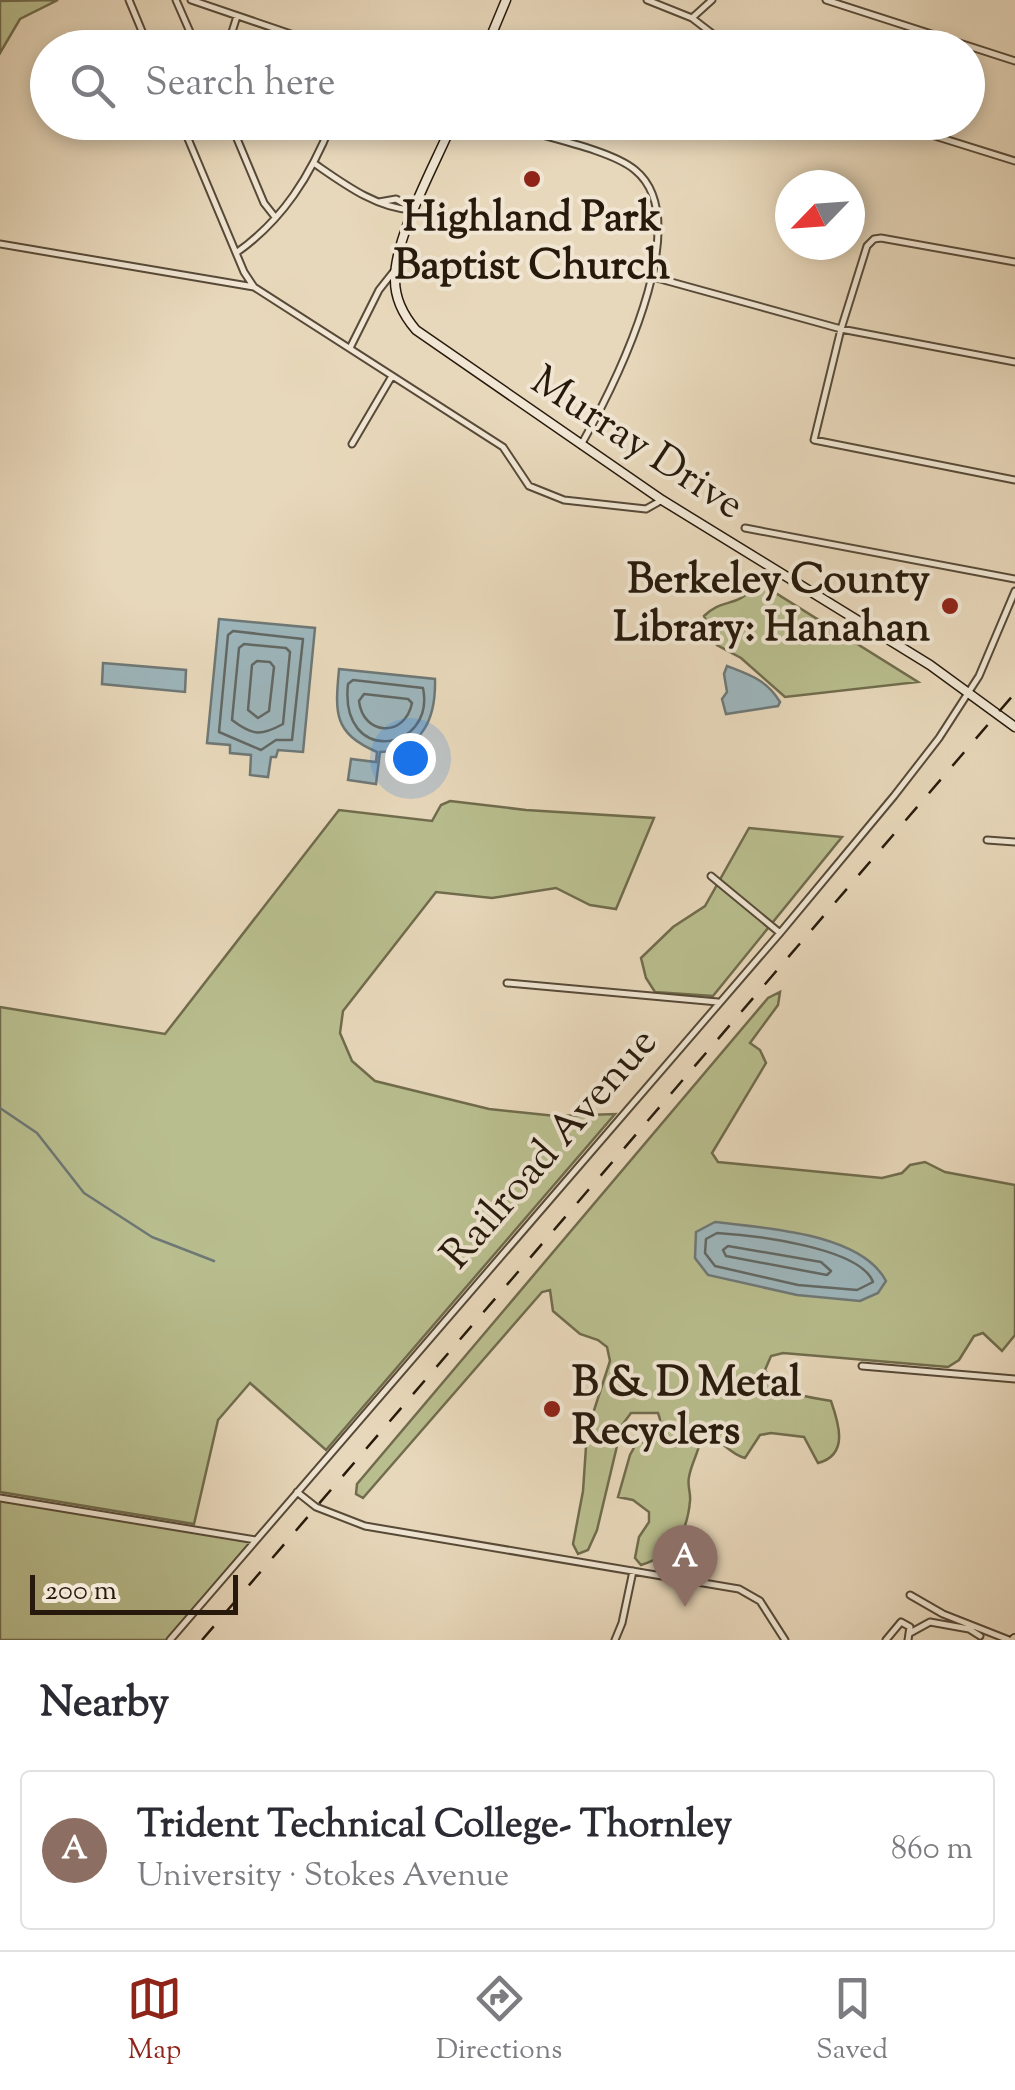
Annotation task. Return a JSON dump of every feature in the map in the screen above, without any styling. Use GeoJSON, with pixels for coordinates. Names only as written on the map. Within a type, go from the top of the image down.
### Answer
{"type":"FeatureCollection","features":[{"type":"Feature","properties":{"kind":"street"},"geometry":{"type":"LineString","coordinates":[[129,0],[142,30]]}},
{"type":"Feature","properties":{"kind":"street"},"geometry":{"type":"LineString","coordinates":[[176,0],[189,30]]}},
{"type":"Feature","properties":{"kind":"street"},"geometry":{"type":"LineString","coordinates":[[191,0],[279,30]]}},
{"type":"Feature","properties":{"kind":"street"},"geometry":{"type":"LineString","coordinates":[[494,30],[506,0]]}},
{"type":"Feature","properties":{"kind":"street"},"geometry":{"type":"LineString","coordinates":[[647,0],[692,18],[708,30]]}},
{"type":"Feature","properties":{"kind":"street"},"geometry":{"type":"LineString","coordinates":[[692,18],[712,0]]}},
{"type":"Feature","properties":{"kind":"street"},"geometry":{"type":"LineString","coordinates":[[826,0],[913,30]]}},
{"type":"Feature","properties":{"kind":"street"},"geometry":{"type":"LineString","coordinates":[[233,30],[238,16]]}},
{"type":"Feature","properties":{"kind":"street"},"geometry":{"type":"LineString","coordinates":[[985,53],[1015,62]]}},
{"type":"Feature","properties":{"kind":"street"},"geometry":{"type":"LineString","coordinates":[[189,140],[254,287]]}},
{"type":"Feature","properties":{"kind":"street"},"geometry":{"type":"LineString","coordinates":[[237,140],[264,204],[276,217]]}},
{"type":"Feature","properties":{"kind":"street"},"geometry":{"type":"LineString","coordinates":[[236,253],[298,192],[325,140]]}},
{"type":"Feature","properties":{"kind":"street"},"geometry":{"type":"LineString","coordinates":[[350,349],[379,290],[396,269],[415,210],[445,140]]}},
{"type":"Feature","properties":{"kind":"street"},"geometry":{"type":"LineString","coordinates":[[554,140],[634,169],[649,185],[656,210],[652,277],[614,387],[581,445]]}},
{"type":"Feature","properties":{"kind":"street"},"geometry":{"type":"LineString","coordinates":[[948,140],[1015,161]]}},
{"type":"Feature","properties":{"kind":"street"},"geometry":{"type":"LineString","coordinates":[[315,164],[379,202],[415,210]]}},
{"type":"Feature","properties":{"kind":"street"},"geometry":{"type":"LineString","coordinates":[[1015,262],[881,238],[872,240],[841,329],[814,440],[1015,480]]}},
{"type":"Feature","properties":{"kind":"street"},"geometry":{"type":"LineString","coordinates":[[0,244],[254,287],[503,446],[529,486],[564,500],[646,508],[662,500]]}},
{"type":"Feature","properties":{"kind":"street","name":"Murray Drive"},"geometry":{"type":"LineString","coordinates":[[396,269],[399,302],[416,330],[662,500],[930,665],[1015,728]]}},
{"type":"Feature","properties":{"kind":"street"},"geometry":{"type":"LineString","coordinates":[[652,277],[841,329],[1015,362]]}},
{"type":"Feature","properties":{"kind":"street"},"geometry":{"type":"LineString","coordinates":[[352,444],[392,376]]}},
{"type":"Feature","properties":{"kind":"street"},"geometry":{"type":"LineString","coordinates":[[744,528],[1015,579]]}},
{"type":"Feature","properties":{"kind":"street","name":"Railroad Avenue"},"geometry":{"type":"LineString","coordinates":[[170,1640],[780,933],[905,781],[968,693],[993,646],[1015,590]]}},
{"type":"Feature","properties":{"kind":"street"},"geometry":{"type":"LineString","coordinates":[[987,840],[1015,842]]}},
{"type":"Feature","properties":{"kind":"street"},"geometry":{"type":"LineString","coordinates":[[711,876],[780,933]]}},
{"type":"Feature","properties":{"kind":"street"},"geometry":{"type":"LineString","coordinates":[[507,983],[718,1002]]}},
{"type":"Feature","properties":{"kind":"street"},"geometry":{"type":"LineString","coordinates":[[862,1366],[1015,1379]]}},
{"type":"Feature","properties":{"kind":"street"},"geometry":{"type":"LineString","coordinates":[[297,1492],[316,1507],[365,1526],[739,1589],[760,1601],[786,1640]]}},
{"type":"Feature","properties":{"kind":"street"},"geometry":{"type":"LineString","coordinates":[[0,1498],[256,1540]]}},
{"type":"Feature","properties":{"kind":"street"},"geometry":{"type":"LineString","coordinates":[[615,1640],[633,1570]]}},
{"type":"Feature","properties":{"kind":"street"},"geometry":{"type":"LineString","coordinates":[[910,1595],[942,1614],[1013,1640]]}},
{"type":"Feature","properties":{"kind":"street"},"geometry":{"type":"LineString","coordinates":[[909,1636],[930,1622],[968,1629],[978,1638],[985,1630]]}},
{"type":"Feature","properties":{"kind":"street"},"geometry":{"type":"LineString","coordinates":[[886,1640],[898,1624],[910,1626],[909,1636]]}},
{"type":"Feature","properties":{"kind":"green space"},"geometry":{"type":"Polygon","coordinates":[[[58,0],[20,19],[0,53],[0,1],[58,0]]]}},
{"type":"Feature","properties":{"kind":"green space"},"geometry":{"type":"Polygon","coordinates":[[[758,582],[918,682],[785,697],[741,658],[717,645],[704,616],[743,597],[758,582]]]}},
{"type":"Feature","properties":{"kind":"green space"},"geometry":{"type":"Polygon","coordinates":[[[450,801],[654,818],[616,909],[590,905],[556,888],[492,898],[436,892],[343,1011],[340,1033],[352,1061],[375,1081],[489,1109],[556,1116],[615,1114],[326,1450],[250,1383],[218,1420],[194,1524],[0,1492],[0,1007],[165,1034],[339,810],[432,821],[441,805],[450,801]]]}},
{"type":"Feature","properties":{"kind":"green space"},"geometry":{"type":"Polygon","coordinates":[[[749,828],[842,837],[713,996],[655,992],[641,958],[673,927],[705,906],[749,828]]]}},
{"type":"Feature","properties":{"kind":"green space"},"geometry":{"type":"Polygon","coordinates":[[[780,992],[778,1005],[750,1043],[760,1050],[766,1063],[712,1153],[718,1162],[882,1178],[925,1162],[945,1172],[1015,1185],[1015,1335],[1002,1351],[983,1333],[974,1336],[959,1360],[948,1367],[783,1353],[771,1356],[765,1370],[777,1384],[794,1393],[831,1401],[839,1429],[834,1453],[818,1463],[804,1437],[771,1433],[760,1435],[745,1458],[711,1436],[701,1439],[689,1477],[690,1501],[682,1534],[662,1556],[641,1565],[635,1558],[649,1512],[633,1500],[618,1497],[636,1444],[659,1430],[658,1413],[631,1413],[622,1425],[597,1530],[588,1550],[578,1554],[573,1544],[583,1491],[587,1432],[610,1361],[607,1347],[580,1334],[553,1311],[550,1290],[542,1292],[363,1498],[356,1494],[357,1484],[768,998],[780,992]]]}},
{"type":"Feature","properties":{"kind":"green space"},"geometry":{"type":"Polygon","coordinates":[[[0,1498],[256,1540],[170,1640],[0,1640],[0,1498]]]}},
{"type":"Feature","properties":{"kind":"water"},"geometry":{"type":"Polygon","coordinates":[[[219,619],[315,628],[303,752],[278,750],[276,757],[271,757],[268,777],[250,775],[251,755],[230,753],[230,745],[207,743],[219,619]]]}},
{"type":"Feature","properties":{"kind":"water"},"geometry":{"type":"Polygon","coordinates":[[[103,663],[186,670],[185,692],[102,684],[103,663]]]}},
{"type":"Feature","properties":{"kind":"water"},"geometry":{"type":"Polygon","coordinates":[[[727,666],[764,683],[780,702],[778,706],[726,714],[722,699],[727,692],[727,666]]]}},
{"type":"Feature","properties":{"kind":"water"},"geometry":{"type":"Polygon","coordinates":[[[339,669],[435,679],[433,706],[424,729],[407,746],[380,752],[376,784],[348,780],[351,759],[376,762],[377,752],[352,737],[340,720],[339,669]]]}},
{"type":"Feature","properties":{"kind":"water"},"geometry":{"type":"Polygon","coordinates":[[[715,1222],[784,1231],[834,1243],[856,1252],[886,1281],[878,1293],[860,1301],[797,1295],[708,1275],[695,1258],[696,1232],[715,1222]]]}},
{"type":"Feature","properties":{"kind":"waterway"},"geometry":{"type":"LineString","coordinates":[[0,1108],[37,1133],[84,1193],[152,1237],[214,1261]]}},
{"type":"Feature","properties":{"kind":"railway"},"geometry":{"type":"LineString","coordinates":[[202,1640],[1015,693]]}},
{"type":"Feature","properties":{"kind":"place","name":"Highland Park Baptist Church"},"geometry":{"type":"Point","coordinates":[532,179]}},
{"type":"Feature","properties":{"kind":"place","name":"Berkeley County Library: Hanahan"},"geometry":{"type":"Point","coordinates":[950,606]}},
{"type":"Feature","properties":{"kind":"place","name":"B & D Metal Recyclers"},"geometry":{"type":"Point","coordinates":[552,1409]}},
{"type":"Feature","properties":{"kind":"place","name":"Trident Technical College- Thornley"},"geometry":{"type":"Point","coordinates":[685,1607]}}]}
